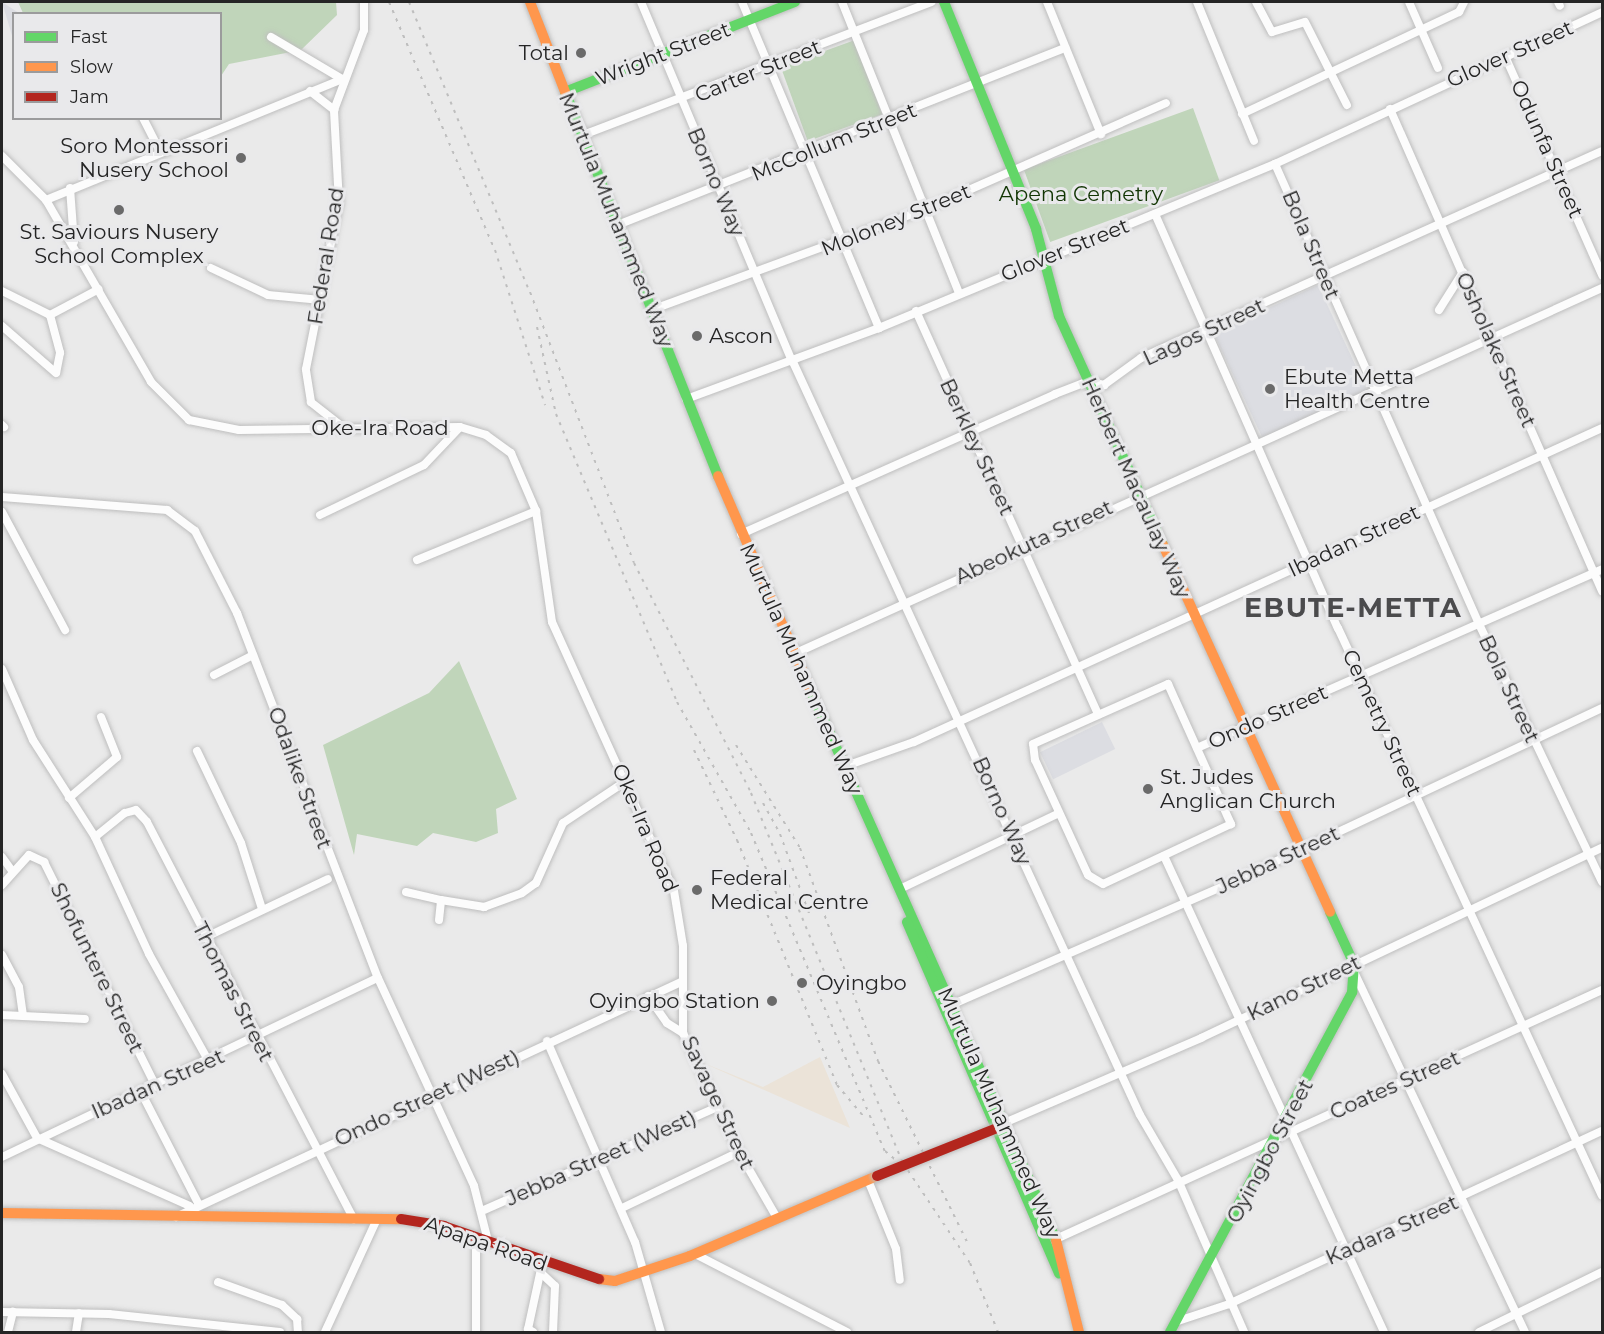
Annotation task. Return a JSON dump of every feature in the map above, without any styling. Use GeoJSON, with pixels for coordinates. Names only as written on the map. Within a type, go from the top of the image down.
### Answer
{"type":"FeatureCollection","features":[{"type":"Feature","properties":{"kind":"main road","name":"Murtula Muhammed Way"},"geometry":{"type":"LineString","coordinates":[[530,2],[621,224],[686,399],[741,534],[796,652],[842,768],[885,854],[1000,1125],[1056,1239],[1078,1332]]}},
{"type":"Feature","properties":{"kind":"main road","name":"Wright Street"},"geometry":{"type":"LineString","coordinates":[[565,92],[795,2]]}},
{"type":"Feature","properties":{"kind":"main road","name":"Herbert Macaulay Way"},"geometry":{"type":"LineString","coordinates":[[944,2],[1013,172],[1059,316],[1137,495],[1354,969]]}},
{"type":"Feature","properties":{"kind":"main road"},"geometry":{"type":"LineString","coordinates":[[885,854],[888,876],[939,997],[1000,1125],[1064,1289],[1072,1332]]}},
{"type":"Feature","properties":{"kind":"main road","name":"Oyingbo Street"},"geometry":{"type":"LineString","coordinates":[[1170,1332],[1178,1322],[1284,1121],[1344,1014],[1354,969]]}},
{"type":"Feature","properties":{"kind":"main road","name":"Apapa Road"},"geometry":{"type":"LineString","coordinates":[[2,1213],[174,1218],[377,1219],[433,1223],[482,1240],[542,1268],[608,1281],[645,1274],[1000,1125]]}},
{"type":"Feature","properties":{"kind":"street","name":"Federal Road"},"geometry":{"type":"LineString","coordinates":[[342,426],[322,415],[306,386],[339,203],[334,110],[342,79],[364,30],[364,2]]}},
{"type":"Feature","properties":{"kind":"street","name":"Borno Way"},"geometry":{"type":"LineString","coordinates":[[641,2],[660,55],[793,362],[907,600],[1067,954],[1178,1180],[1213,1258],[1229,1304],[1244,1332]]}},
{"type":"Feature","properties":{"kind":"street"},"geometry":{"type":"LineString","coordinates":[[742,2],[879,328]]}},
{"type":"Feature","properties":{"kind":"street"},"geometry":{"type":"LineString","coordinates":[[842,2],[928,208],[959,293]]}},
{"type":"Feature","properties":{"kind":"street","name":"Carter Street"},"geometry":{"type":"LineString","coordinates":[[583,135],[680,102],[932,2]]}},
{"type":"Feature","properties":{"kind":"street"},"geometry":{"type":"LineString","coordinates":[[1047,2],[1101,134]]}},
{"type":"Feature","properties":{"kind":"street"},"geometry":{"type":"LineString","coordinates":[[1197,2],[1254,141]]}},
{"type":"Feature","properties":{"kind":"street"},"geometry":{"type":"LineString","coordinates":[[1256,2],[1272,32],[1305,22],[1347,105]]}},
{"type":"Feature","properties":{"kind":"street"},"geometry":{"type":"LineString","coordinates":[[1409,2],[1438,68]]}},
{"type":"Feature","properties":{"kind":"street"},"geometry":{"type":"LineString","coordinates":[[1242,114],[1459,12],[1464,2]]}},
{"type":"Feature","properties":{"kind":"street","name":"Glover Street"},"geometry":{"type":"LineString","coordinates":[[686,399],[793,362],[879,328],[1275,164],[1602,12]]}},
{"type":"Feature","properties":{"kind":"street"},"geometry":{"type":"LineString","coordinates":[[271,37],[342,79]]}},
{"type":"Feature","properties":{"kind":"street","name":"McCollum Street"},"geometry":{"type":"LineString","coordinates":[[621,224],[891,121],[1065,48]]}},
{"type":"Feature","properties":{"kind":"street","name":"Odunfa Street"},"geometry":{"type":"LineString","coordinates":[[1505,56],[1559,171],[1602,275]]}},
{"type":"Feature","properties":{"kind":"street"},"geometry":{"type":"LineString","coordinates":[[46,200],[115,169],[342,79]]}},
{"type":"Feature","properties":{"kind":"street"},"geometry":{"type":"LineString","coordinates":[[310,91],[334,110]]}},
{"type":"Feature","properties":{"kind":"street","name":"Moloney Street"},"geometry":{"type":"LineString","coordinates":[[654,309],[844,242],[1013,172],[1166,103]]}},
{"type":"Feature","properties":{"kind":"street","name":"Osholake Street"},"geometry":{"type":"LineString","coordinates":[[1390,109],[1543,456],[1599,570],[1602,591]]}},
{"type":"Feature","properties":{"kind":"street"},"geometry":{"type":"LineString","coordinates":[[144,120],[160,151]]}},
{"type":"Feature","properties":{"kind":"street","name":"Lagos Street"},"geometry":{"type":"LineString","coordinates":[[741,534],[968,432],[1089,381],[1104,385],[1141,358],[1602,151]]}},
{"type":"Feature","properties":{"kind":"street","name":"Oke-Ira Road"},"geometry":{"type":"LineString","coordinates":[[2,156],[46,200],[161,396],[189,420],[239,430],[342,426],[460,427],[486,435],[512,453],[536,510],[552,622],[674,891],[683,981]]}},
{"type":"Feature","properties":{"kind":"street","name":"Bola Street"},"geometry":{"type":"LineString","coordinates":[[1275,164],[1479,624],[1587,855],[1602,882]]}},
{"type":"Feature","properties":{"kind":"street"},"geometry":{"type":"LineString","coordinates":[[70,188],[74,246]]}},
{"type":"Feature","properties":{"kind":"street","name":"Cemetry Street"},"geometry":{"type":"LineString","coordinates":[[1155,214],[1208,328],[1256,444],[1415,797],[1580,1141],[1602,1196]]}},
{"type":"Feature","properties":{"kind":"street"},"geometry":{"type":"LineString","coordinates":[[211,268],[268,295],[321,300]]}},
{"type":"Feature","properties":{"kind":"street"},"geometry":{"type":"LineString","coordinates":[[1438,310],[1462,272]]}},
{"type":"Feature","properties":{"kind":"street","name":"Abeokuta Street"},"geometry":{"type":"LineString","coordinates":[[796,652],[1137,495],[1256,444],[1602,288]]}},
{"type":"Feature","properties":{"kind":"street"},"geometry":{"type":"LineString","coordinates":[[50,315],[99,289]]}},
{"type":"Feature","properties":{"kind":"street"},"geometry":{"type":"LineString","coordinates":[[2,291],[50,315],[60,353],[56,373],[2,326]]}},
{"type":"Feature","properties":{"kind":"street","name":"Berkley Street"},"geometry":{"type":"LineString","coordinates":[[916,311],[968,432],[988,462],[1098,714]]}},
{"type":"Feature","properties":{"kind":"street"},"geometry":{"type":"LineString","coordinates":[[320,515],[424,465],[460,427]]}},
{"type":"Feature","properties":{"kind":"street","name":"Ibadan Street"},"geometry":{"type":"LineString","coordinates":[[842,768],[961,720],[1602,428]]}},
{"type":"Feature","properties":{"kind":"street","name":"Odalike Street"},"geometry":{"type":"LineString","coordinates":[[2,497],[120,504],[176,515],[195,531],[215,565],[253,655],[378,978],[484,1210],[476,1332]]}},
{"type":"Feature","properties":{"kind":"street"},"geometry":{"type":"LineString","coordinates":[[417,560],[536,510]]}},
{"type":"Feature","properties":{"kind":"street"},"geometry":{"type":"LineString","coordinates":[[2,512],[65,630]]}},
{"type":"Feature","properties":{"kind":"street","name":"Ondo Street"},"geometry":{"type":"LineString","coordinates":[[1197,748],[1245,730],[1599,570]]}},
{"type":"Feature","properties":{"kind":"street"},"geometry":{"type":"LineString","coordinates":[[214,675],[253,655]]}},
{"type":"Feature","properties":{"kind":"street"},"geometry":{"type":"LineString","coordinates":[[2,669],[20,715],[95,837],[209,1062]]}},
{"type":"Feature","properties":{"kind":"street"},"geometry":{"type":"LineString","coordinates":[[1168,684],[1197,748],[1231,824],[1103,884],[1088,875],[1059,813],[1033,744],[1168,684]]}},
{"type":"Feature","properties":{"kind":"street","name":"Jebba Street"},"geometry":{"type":"LineString","coordinates":[[951,1005],[1298,851],[1602,708]]}},
{"type":"Feature","properties":{"kind":"street"},"geometry":{"type":"LineString","coordinates":[[69,798],[117,757],[101,717]]}},
{"type":"Feature","properties":{"kind":"street"},"geometry":{"type":"LineString","coordinates":[[197,751],[241,843],[262,909]]}},
{"type":"Feature","properties":{"kind":"street"},"geometry":{"type":"LineString","coordinates":[[406,892],[484,907],[522,894],[537,883],[563,823],[626,781]]}},
{"type":"Feature","properties":{"kind":"street","name":"Thomas Street"},"geometry":{"type":"LineString","coordinates":[[95,837],[125,813],[139,812],[256,1038],[354,1219]]}},
{"type":"Feature","properties":{"kind":"street"},"geometry":{"type":"LineString","coordinates":[[900,889],[1059,813]]}},
{"type":"Feature","properties":{"kind":"street","name":"Kano Street"},"geometry":{"type":"LineString","coordinates":[[1000,1125],[1354,969],[1469,911],[1602,849]]}},
{"type":"Feature","properties":{"kind":"street","name":"Shofuntere Street"},"geometry":{"type":"LineString","coordinates":[[12,871],[34,853],[84,934],[156,1087]]}},
{"type":"Feature","properties":{"kind":"street"},"geometry":{"type":"LineString","coordinates":[[1164,856],[1284,1121],[1348,1250],[1384,1332]]}},
{"type":"Feature","properties":{"kind":"street"},"geometry":{"type":"LineString","coordinates":[[2,857],[12,871],[2,885]]}},
{"type":"Feature","properties":{"kind":"street"},"geometry":{"type":"LineString","coordinates":[[204,938],[328,879]]}},
{"type":"Feature","properties":{"kind":"street"},"geometry":{"type":"LineString","coordinates":[[439,920],[441,900]]}},
{"type":"Feature","properties":{"kind":"street"},"geometry":{"type":"LineString","coordinates":[[2,955],[19,987],[23,1014]]}},
{"type":"Feature","properties":{"kind":"street"},"geometry":{"type":"LineString","coordinates":[[1354,969],[1525,1332]]}},
{"type":"Feature","properties":{"kind":"street","name":"Ibadan Street"},"geometry":{"type":"LineString","coordinates":[[2,1157],[37,1138],[142,1094],[378,978]]}},
{"type":"Feature","properties":{"kind":"street","name":"Ondo Street (West)"},"geometry":{"type":"LineString","coordinates":[[174,1218],[194,1205],[316,1150],[432,1093],[683,981]]}},
{"type":"Feature","properties":{"kind":"street","name":"Savage Street"},"geometry":{"type":"LineString","coordinates":[[683,981],[683,1033],[739,1152],[777,1218]]}},
{"type":"Feature","properties":{"kind":"street","name":"Coates Street"},"geometry":{"type":"LineString","coordinates":[[1056,1239],[1178,1180],[1407,1081],[1602,990]]}},
{"type":"Feature","properties":{"kind":"street"},"geometry":{"type":"LineString","coordinates":[[648,996],[667,1023],[683,1033]]}},
{"type":"Feature","properties":{"kind":"street"},"geometry":{"type":"LineString","coordinates":[[2,1015],[23,1014],[85,1019]]}},
{"type":"Feature","properties":{"kind":"street"},"geometry":{"type":"LineString","coordinates":[[547,1041],[622,1208],[645,1274],[661,1332]]}},
{"type":"Feature","properties":{"kind":"street"},"geometry":{"type":"LineString","coordinates":[[2,1074],[37,1138],[194,1205]]}},
{"type":"Feature","properties":{"kind":"street"},"geometry":{"type":"LineString","coordinates":[[142,1094],[194,1205]]}},
{"type":"Feature","properties":{"kind":"street","name":"Jebba Street (West)"},"geometry":{"type":"LineString","coordinates":[[484,1210],[718,1107]]}},
{"type":"Feature","properties":{"kind":"street","name":"Kadara Street"},"geometry":{"type":"LineString","coordinates":[[1178,1322],[1229,1304],[1463,1198],[1602,1131]]}},
{"type":"Feature","properties":{"kind":"street"},"geometry":{"type":"LineString","coordinates":[[622,1208],[739,1152]]}},
{"type":"Feature","properties":{"kind":"street"},"geometry":{"type":"LineString","coordinates":[[872,1178],[896,1249],[900,1280]]}},
{"type":"Feature","properties":{"kind":"street"},"geometry":{"type":"LineString","coordinates":[[325,1332],[377,1219]]}},
{"type":"Feature","properties":{"kind":"street"},"geometry":{"type":"LineString","coordinates":[[695,1254],[847,1332]]}},
{"type":"Feature","properties":{"kind":"street"},"geometry":{"type":"LineString","coordinates":[[533,1332],[528,1329],[542,1268]]}},
{"type":"Feature","properties":{"kind":"street"},"geometry":{"type":"LineString","coordinates":[[542,1268],[555,1286],[553,1332]]}},
{"type":"Feature","properties":{"kind":"street"},"geometry":{"type":"LineString","coordinates":[[1479,1332],[1602,1272]]}},
{"type":"Feature","properties":{"kind":"street"},"geometry":{"type":"LineString","coordinates":[[218,1282],[282,1305],[297,1319],[298,1332]]}},
{"type":"Feature","properties":{"kind":"street"},"geometry":{"type":"LineString","coordinates":[[2,1312],[79,1313],[280,1332]]}},
{"type":"Feature","properties":{"kind":"street"},"geometry":{"type":"LineString","coordinates":[[8,1332],[13,1312]]}},
{"type":"Feature","properties":{"kind":"street"},"geometry":{"type":"LineString","coordinates":[[76,1332],[79,1313]]}},
{"type":"Feature","properties":{"kind":"shaded area"},"geometry":{"type":"Polygon","coordinates":[[[2,2],[17,12],[12,12],[12,36],[2,2]]]}},
{"type":"Feature","properties":{"kind":"shaded area"},"geometry":{"type":"Polygon","coordinates":[[[1318,285],[1367,390],[1263,439],[1214,334],[1318,285]]]}},
{"type":"Feature","properties":{"kind":"shaded area"},"geometry":{"type":"Polygon","coordinates":[[[1102,722],[1115,749],[1053,779],[1040,752],[1102,722]]]}},
{"type":"Feature","properties":{"kind":"shaded area"},"geometry":{"type":"Polygon","coordinates":[[[820,1057],[850,1128],[701,1062],[763,1087],[820,1057]]]}},
{"type":"Feature","properties":{"kind":"green space"},"geometry":{"type":"Polygon","coordinates":[[[18,2],[336,2],[337,15],[301,50],[229,64],[222,74],[222,12],[23,12],[18,2]]]}},
{"type":"Feature","properties":{"kind":"green space"},"geometry":{"type":"Polygon","coordinates":[[[855,40],[882,114],[808,141],[781,67],[855,40]]]}},
{"type":"Feature","properties":{"kind":"green space","name":"Apena Cemetry"},"geometry":{"type":"Polygon","coordinates":[[[1193,108],[1219,180],[1050,242],[1024,170],[1193,108]]]}},
{"type":"Feature","properties":{"kind":"green space"},"geometry":{"type":"Polygon","coordinates":[[[459,661],[517,799],[496,809],[498,833],[476,842],[433,833],[417,846],[357,834],[354,855],[323,745],[429,693],[459,661]]]}},
{"type":"Feature","properties":{"kind":"railway"},"geometry":{"type":"LineString","coordinates":[[389,2],[495,250],[545,405]]}},
{"type":"Feature","properties":{"kind":"railway"},"geometry":{"type":"LineString","coordinates":[[409,2],[530,292],[634,563],[751,793],[903,1163],[970,1263],[998,1332]]}},
{"type":"Feature","properties":{"kind":"railway"},"geometry":{"type":"LineString","coordinates":[[537,327],[556,414],[677,702],[751,833],[885,1151],[903,1166]]}},
{"type":"Feature","properties":{"kind":"railway"},"geometry":{"type":"LineString","coordinates":[[736,745],[800,848],[878,1061],[968,1244]]}},
{"type":"Feature","properties":{"kind":"railway"},"geometry":{"type":"LineString","coordinates":[[694,750],[737,840],[837,1085],[865,1118]]}},
{"type":"Feature","properties":{"kind":"railway"},"geometry":{"type":"LineString","coordinates":[[763,803],[780,834],[810,916]]}},
{"type":"Feature","properties":{"kind":"traffic: fast"},"geometry":{"type":"LineString","coordinates":[[718,476],[565,92],[795,2]]}},
{"type":"Feature","properties":{"kind":"traffic: fast"},"geometry":{"type":"LineString","coordinates":[[944,2],[1036,229],[1059,316],[1163,545]]}},
{"type":"Feature","properties":{"kind":"traffic: fast"},"geometry":{"type":"LineString","coordinates":[[811,691],[1056,1240]]}},
{"type":"Feature","properties":{"kind":"traffic: fast"},"geometry":{"type":"LineString","coordinates":[[1170,1332],[1352,992],[1354,964],[1330,912]]}},
{"type":"Feature","properties":{"kind":"traffic: fast"},"geometry":{"type":"LineString","coordinates":[[907,922],[1059,1274]]}},
{"type":"Feature","properties":{"kind":"traffic: slow"},"geometry":{"type":"LineString","coordinates":[[530,2],[565,92]]}},
{"type":"Feature","properties":{"kind":"traffic: slow"},"geometry":{"type":"LineString","coordinates":[[718,476],[811,691]]}},
{"type":"Feature","properties":{"kind":"traffic: slow"},"geometry":{"type":"LineString","coordinates":[[1163,545],[1330,912]]}},
{"type":"Feature","properties":{"kind":"traffic: slow"},"geometry":{"type":"LineString","coordinates":[[599,1279],[615,1281],[690,1256],[877,1176]]}},
{"type":"Feature","properties":{"kind":"traffic: slow"},"geometry":{"type":"LineString","coordinates":[[2,1213],[401,1219]]}},
{"type":"Feature","properties":{"kind":"traffic: slow"},"geometry":{"type":"LineString","coordinates":[[1056,1240],[1079,1332]]}},
{"type":"Feature","properties":{"kind":"traffic: jam"},"geometry":{"type":"LineString","coordinates":[[877,1176],[997,1128]]}},
{"type":"Feature","properties":{"kind":"traffic: jam"},"geometry":{"type":"LineString","coordinates":[[401,1219],[444,1226],[599,1279]]}},
{"type":"Feature","properties":{"kind":"place","name":"Total"},"geometry":{"type":"Point","coordinates":[581,53]}},
{"type":"Feature","properties":{"kind":"place","name":"Soro Montessori Nusery School"},"geometry":{"type":"Point","coordinates":[241,158]}},
{"type":"Feature","properties":{"kind":"place","name":"St. Saviours Nusery School Complex"},"geometry":{"type":"Point","coordinates":[119,210]}},
{"type":"Feature","properties":{"kind":"place","name":"Ascon"},"geometry":{"type":"Point","coordinates":[697,336]}},
{"type":"Feature","properties":{"kind":"place","name":"Ebute Metta Health Centre"},"geometry":{"type":"Point","coordinates":[1270,389]}},
{"type":"Feature","properties":{"kind":"place","name":"St. Judes Anglican Church"},"geometry":{"type":"Point","coordinates":[1148,789]}},
{"type":"Feature","properties":{"kind":"place","name":"Federal Medical Centre"},"geometry":{"type":"Point","coordinates":[697,890]}},
{"type":"Feature","properties":{"kind":"place","name":"Oyingbo"},"geometry":{"type":"Point","coordinates":[802,983]}},
{"type":"Feature","properties":{"kind":"place","name":"Oyingbo Station"},"geometry":{"type":"Point","coordinates":[772,1001]}},
{"type":"Feature","properties":{"kind":"district","name":"EBUTE-METTA"},"geometry":{"type":"Point","coordinates":[1353,608]}}]}
